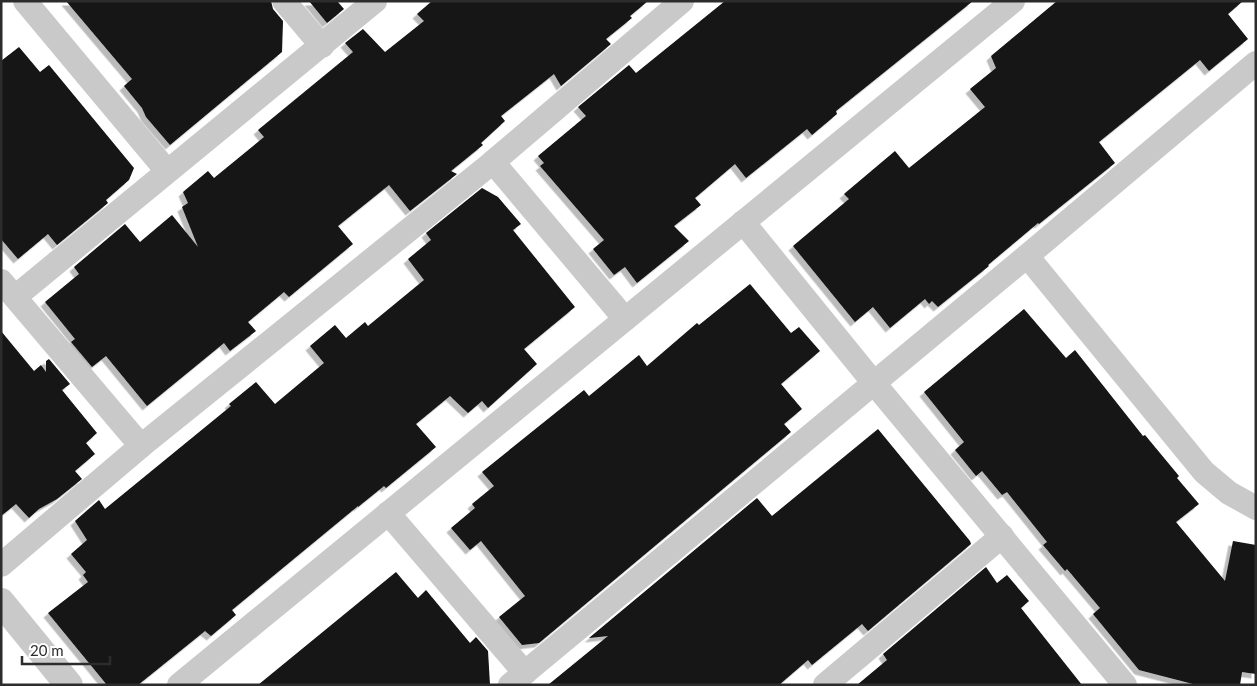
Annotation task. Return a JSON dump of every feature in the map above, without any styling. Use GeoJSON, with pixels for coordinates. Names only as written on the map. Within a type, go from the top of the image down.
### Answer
{"type":"FeatureCollection","features":[{"type":"Feature","properties":{"kind":"street"},"geometry":{"type":"LineString","coordinates":[[25,1],[167,171]]}},
{"type":"Feature","properties":{"kind":"street"},"geometry":{"type":"LineString","coordinates":[[284,1],[322,46]]}},
{"type":"Feature","properties":{"kind":"street"},"geometry":{"type":"LineString","coordinates":[[141,446],[8,289],[167,171],[375,1]]}},
{"type":"Feature","properties":{"kind":"street"},"geometry":{"type":"LineString","coordinates":[[1,565],[141,446],[493,162],[682,1]]}},
{"type":"Feature","properties":{"kind":"street"},"geometry":{"type":"LineString","coordinates":[[179,685],[1013,1]]}},
{"type":"Feature","properties":{"kind":"street"},"geometry":{"type":"LineString","coordinates":[[388,513],[518,679],[1256,63]]}},
{"type":"Feature","properties":{"kind":"street"},"geometry":{"type":"LineString","coordinates":[[493,162],[625,319]]}},
{"type":"Feature","properties":{"kind":"street"},"geometry":{"type":"LineString","coordinates":[[743,222],[873,382],[1125,685]]}},
{"type":"Feature","properties":{"kind":"street"},"geometry":{"type":"LineString","coordinates":[[1027,256],[1204,472],[1229,493],[1256,508]]}},
{"type":"Feature","properties":{"kind":"street"},"geometry":{"type":"LineString","coordinates":[[825,685],[1002,536]]}},
{"type":"Feature","properties":{"kind":"street"},"geometry":{"type":"LineString","coordinates":[[1,602],[69,685]]}},
{"type":"Feature","properties":{"kind":"building"},"geometry":{"type":"Polygon","coordinates":[[[66,1],[271,1],[273,9],[283,21],[282,52],[170,145],[146,117],[142,108],[124,86],[132,79],[66,1]]]}},
{"type":"Feature","properties":{"kind":"building"},"geometry":{"type":"Polygon","coordinates":[[[309,1],[337,1],[344,9],[327,23],[309,1]]]}},
{"type":"Feature","properties":{"kind":"building"},"geometry":{"type":"Polygon","coordinates":[[[432,1],[648,1],[630,16],[632,18],[606,39],[611,44],[561,86],[554,74],[501,116],[505,121],[481,143],[483,145],[451,171],[457,174],[410,211],[389,185],[338,226],[353,244],[289,297],[284,292],[248,322],[256,331],[230,351],[224,343],[147,406],[106,356],[92,367],[71,342],[75,339],[45,302],[79,274],[74,267],[125,224],[140,242],[172,215],[198,247],[182,207],[188,203],[183,192],[208,171],[214,178],[264,137],[258,130],[353,52],[345,43],[363,29],[385,52],[424,21],[417,14],[432,1]]]}},
{"type":"Feature","properties":{"kind":"building"},"geometry":{"type":"Polygon","coordinates":[[[725,1],[973,1],[836,111],[837,114],[812,135],[807,129],[746,178],[735,164],[695,198],[701,205],[674,226],[689,241],[637,283],[625,267],[614,275],[593,249],[604,240],[540,166],[544,163],[538,156],[586,116],[578,107],[629,65],[636,73],[725,1]]]}},
{"type":"Feature","properties":{"kind":"building"},"geometry":{"type":"Polygon","coordinates":[[[1057,1],[1243,1],[1228,14],[1248,39],[1209,71],[1200,60],[1099,142],[1115,163],[1038,223],[938,307],[932,301],[929,304],[925,299],[890,328],[873,307],[855,322],[793,246],[849,199],[844,194],[895,151],[909,168],[985,107],[970,89],[996,68],[991,56],[1057,1]]]}},
{"type":"Feature","properties":{"kind":"building"},"geometry":{"type":"Polygon","coordinates":[[[19,47],[40,72],[49,65],[134,168],[129,180],[106,200],[108,203],[57,245],[48,234],[18,259],[1,239],[1,61],[19,47]]]}},
{"type":"Feature","properties":{"kind":"building"},"geometry":{"type":"Polygon","coordinates":[[[482,188],[498,197],[521,224],[513,230],[575,307],[524,349],[537,364],[488,408],[482,401],[468,413],[450,396],[416,424],[436,447],[386,488],[384,486],[358,506],[232,610],[236,615],[211,636],[205,631],[138,685],[107,685],[48,613],[88,582],[83,575],[86,572],[71,554],[87,540],[75,521],[99,500],[105,509],[231,406],[229,404],[256,382],[275,404],[324,363],[310,346],[335,325],[346,338],[365,322],[368,326],[424,280],[408,259],[431,240],[426,233],[482,188]]]}},
{"type":"Feature","properties":{"kind":"building"},"geometry":{"type":"Polygon","coordinates":[[[750,284],[791,333],[799,327],[820,351],[781,384],[802,409],[784,424],[791,432],[539,643],[522,645],[499,617],[525,596],[481,541],[470,550],[451,528],[475,508],[472,504],[494,486],[482,472],[584,390],[589,396],[639,355],[647,366],[697,323],[699,325],[750,284]]]}},
{"type":"Feature","properties":{"kind":"building"},"geometry":{"type":"Polygon","coordinates":[[[1024,309],[1066,358],[1075,350],[1143,436],[1145,435],[1179,476],[1177,478],[1199,504],[1176,522],[1225,581],[1233,541],[1256,545],[1256,674],[1242,672],[1240,685],[1197,685],[1139,670],[1093,614],[1100,608],[1067,569],[1065,571],[1043,545],[1047,542],[1007,492],[1002,495],[982,471],[976,476],[955,450],[964,442],[924,392],[1024,309]]]}},
{"type":"Feature","properties":{"kind":"building"},"geometry":{"type":"Polygon","coordinates":[[[1,331],[34,371],[41,365],[46,372],[46,361],[49,359],[70,384],[62,390],[97,433],[86,443],[95,454],[75,471],[82,479],[29,518],[16,504],[1,516],[1,331]]]}},
{"type":"Feature","properties":{"kind":"building"},"geometry":{"type":"Polygon","coordinates":[[[878,429],[971,544],[868,631],[862,624],[812,665],[808,660],[779,685],[548,685],[608,636],[589,638],[757,498],[772,516],[878,429]]]}},
{"type":"Feature","properties":{"kind":"building"},"geometry":{"type":"Polygon","coordinates":[[[986,567],[997,583],[1007,575],[1029,601],[1021,608],[1082,685],[857,685],[887,660],[883,654],[986,567]]]}},
{"type":"Feature","properties":{"kind":"building"},"geometry":{"type":"Polygon","coordinates":[[[396,572],[418,598],[426,590],[470,643],[476,637],[488,651],[490,685],[258,685],[396,572]]]}}]}
